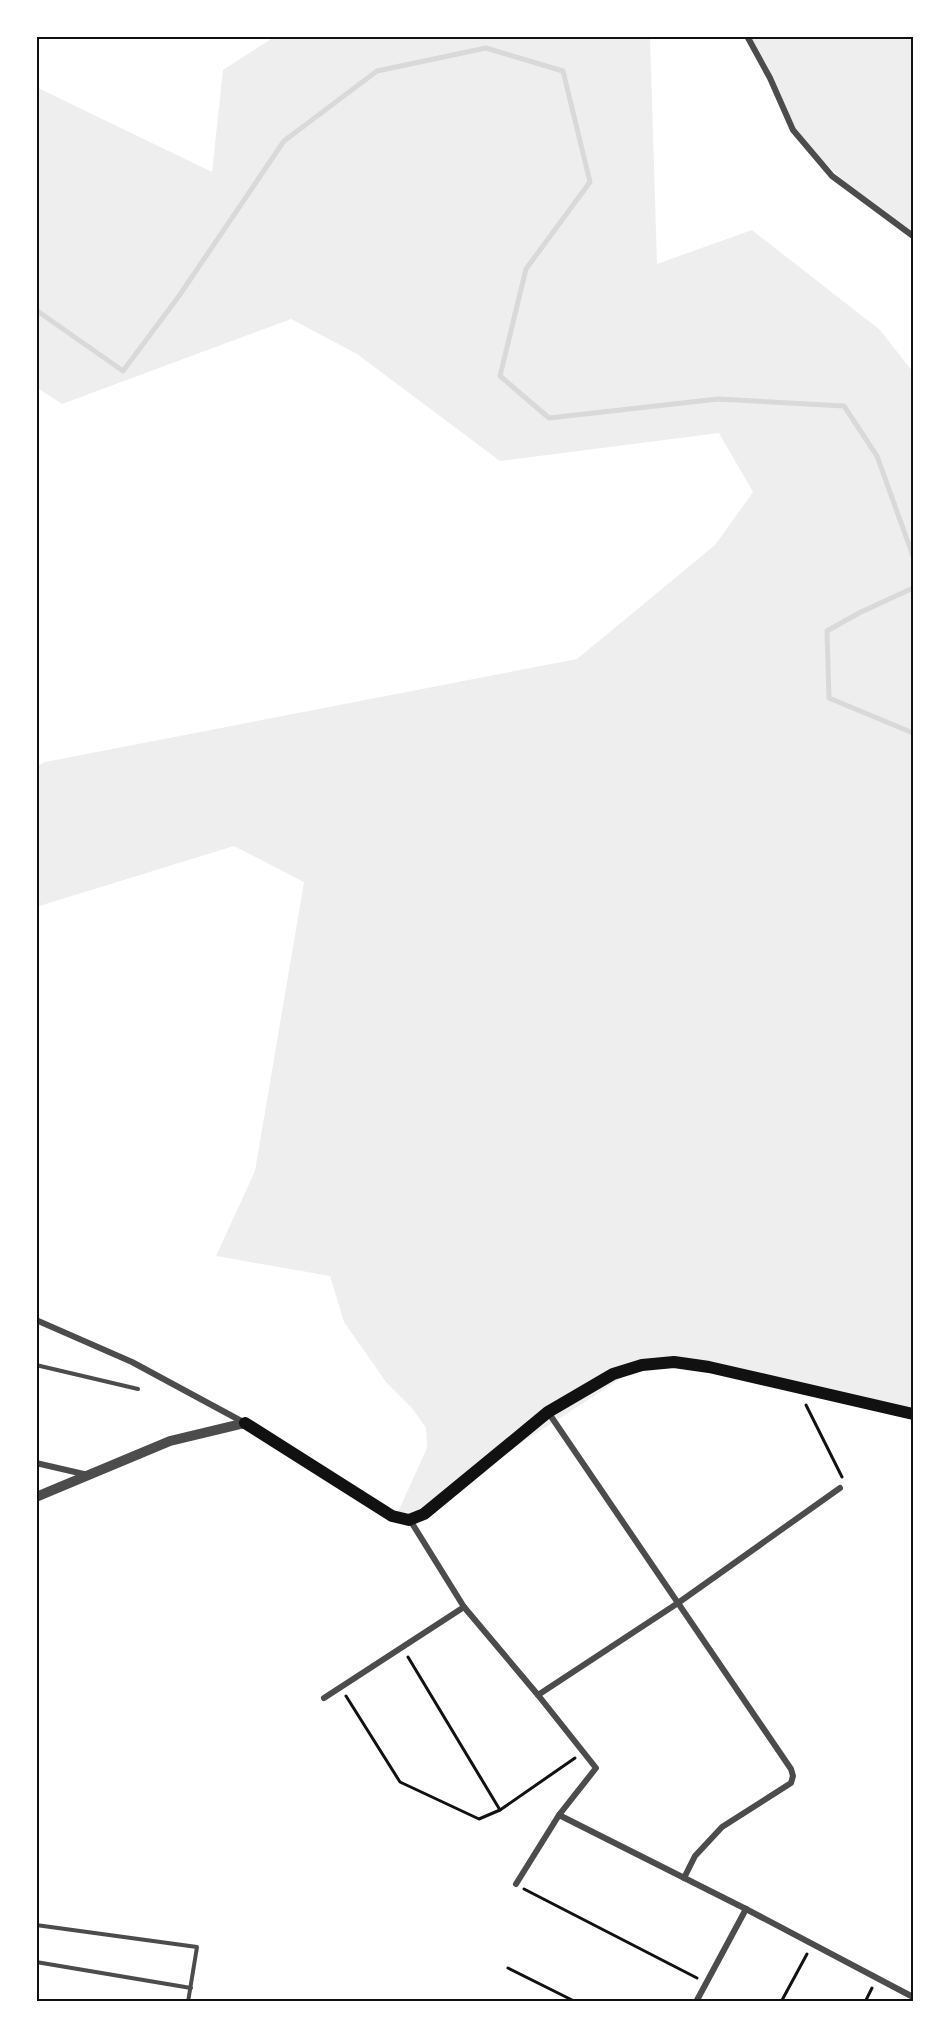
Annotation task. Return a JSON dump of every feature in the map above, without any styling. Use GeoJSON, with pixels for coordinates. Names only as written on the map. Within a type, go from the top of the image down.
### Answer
{"type":"FeatureCollection","features":[{"type":"Feature","properties":{"kind":"main road"},"geometry":{"type":"LineString","coordinates":[[245,1423],[392,1516],[410,1520],[424,1514],[548,1412],[613,1374],[642,1365],[674,1362],[709,1367],[913,1413]]}},
{"type":"Feature","properties":{"kind":"street"},"geometry":{"type":"LineString","coordinates":[[747,36],[794,130],[832,176],[913,236]]}},
{"type":"Feature","properties":{"kind":"street"},"geometry":{"type":"LineString","coordinates":[[36,1320],[132,1362],[245,1423]]}},
{"type":"Feature","properties":{"kind":"street"},"geometry":{"type":"LineString","coordinates":[[548,1412],[791,1769],[793,1776],[791,1784],[722,1827],[695,1856],[684,1878]]}},
{"type":"Feature","properties":{"kind":"street"},"geometry":{"type":"LineString","coordinates":[[36,1497],[170,1441],[245,1423]]}},
{"type":"Feature","properties":{"kind":"street"},"geometry":{"type":"LineString","coordinates":[[36,1463],[88,1475]]}},
{"type":"Feature","properties":{"kind":"street"},"geometry":{"type":"LineString","coordinates":[[538,1695],[678,1603],[840,1488]]}},
{"type":"Feature","properties":{"kind":"street"},"geometry":{"type":"LineString","coordinates":[[410,1520],[464,1607],[596,1768],[559,1815],[516,1884]]}},
{"type":"Feature","properties":{"kind":"street"},"geometry":{"type":"LineString","coordinates":[[324,1698],[464,1607]]}},
{"type":"Feature","properties":{"kind":"street"},"geometry":{"type":"LineString","coordinates":[[559,1815],[746,1909],[913,1997]]}},
{"type":"Feature","properties":{"kind":"street"},"geometry":{"type":"LineString","coordinates":[[696,2002],[746,1909]]}},
{"type":"Feature","properties":{"kind":"lane"},"geometry":{"type":"LineString","coordinates":[[36,1365],[138,1389]]}},
{"type":"Feature","properties":{"kind":"lane"},"geometry":{"type":"LineString","coordinates":[[36,1925],[197,1947],[188,2002]]}},
{"type":"Feature","properties":{"kind":"lane"},"geometry":{"type":"LineString","coordinates":[[36,1962],[191,1988]]}},
{"type":"Feature","properties":{"kind":"path"},"geometry":{"type":"LineString","coordinates":[[809,1389],[805,1403],[839,1468],[843,1480],[840,1488]]}},
{"type":"Feature","properties":{"kind":"path"},"geometry":{"type":"LineString","coordinates":[[402,1648],[500,1809]]}},
{"type":"Feature","properties":{"kind":"path"},"geometry":{"type":"LineString","coordinates":[[341,1687],[400,1782],[479,1819],[500,1809],[584,1752]]}},
{"type":"Feature","properties":{"kind":"path"},"geometry":{"type":"LineString","coordinates":[[516,1884],[706,1983]]}},
{"type":"Feature","properties":{"kind":"path"},"geometry":{"type":"LineString","coordinates":[[781,2002],[813,1944]]}},
{"type":"Feature","properties":{"kind":"path"},"geometry":{"type":"LineString","coordinates":[[508,1968],[576,2002]]}},
{"type":"Feature","properties":{"kind":"path"},"geometry":{"type":"LineString","coordinates":[[865,2002],[877,1978]]}},
{"type":"Feature","properties":{"kind":"shaded area"},"geometry":{"type":"Polygon","coordinates":[[[276,36],[650,36],[657,264],[752,230],[880,330],[913,372],[913,1413],[678,1360],[642,1365],[470,1476],[424,1514],[398,1512],[427,1448],[426,1428],[412,1408],[386,1382],[344,1322],[330,1276],[216,1256],[255,1171],[304,882],[234,846],[36,907],[36,767],[45,762],[577,659],[715,545],[753,492],[719,433],[500,461],[357,354],[291,319],[62,404],[36,387],[36,87],[212,172],[223,70],[276,36]]]}},
{"type":"Feature","properties":{"kind":"shaded area"},"geometry":{"type":"Polygon","coordinates":[[[747,36],[913,36],[913,235],[855,193],[793,130],[747,36]]]}},
{"type":"Feature","properties":{"kind":"waterway"},"geometry":{"type":"LineString","coordinates":[[36,310],[123,371],[179,296],[284,141],[377,71],[486,48],[563,71],[590,182],[526,269],[500,376],[549,418],[718,399],[844,406],[877,456],[913,556]]}},
{"type":"Feature","properties":{"kind":"waterway"},"geometry":{"type":"LineString","coordinates":[[913,588],[827,631],[829,698],[913,733]]}}]}
